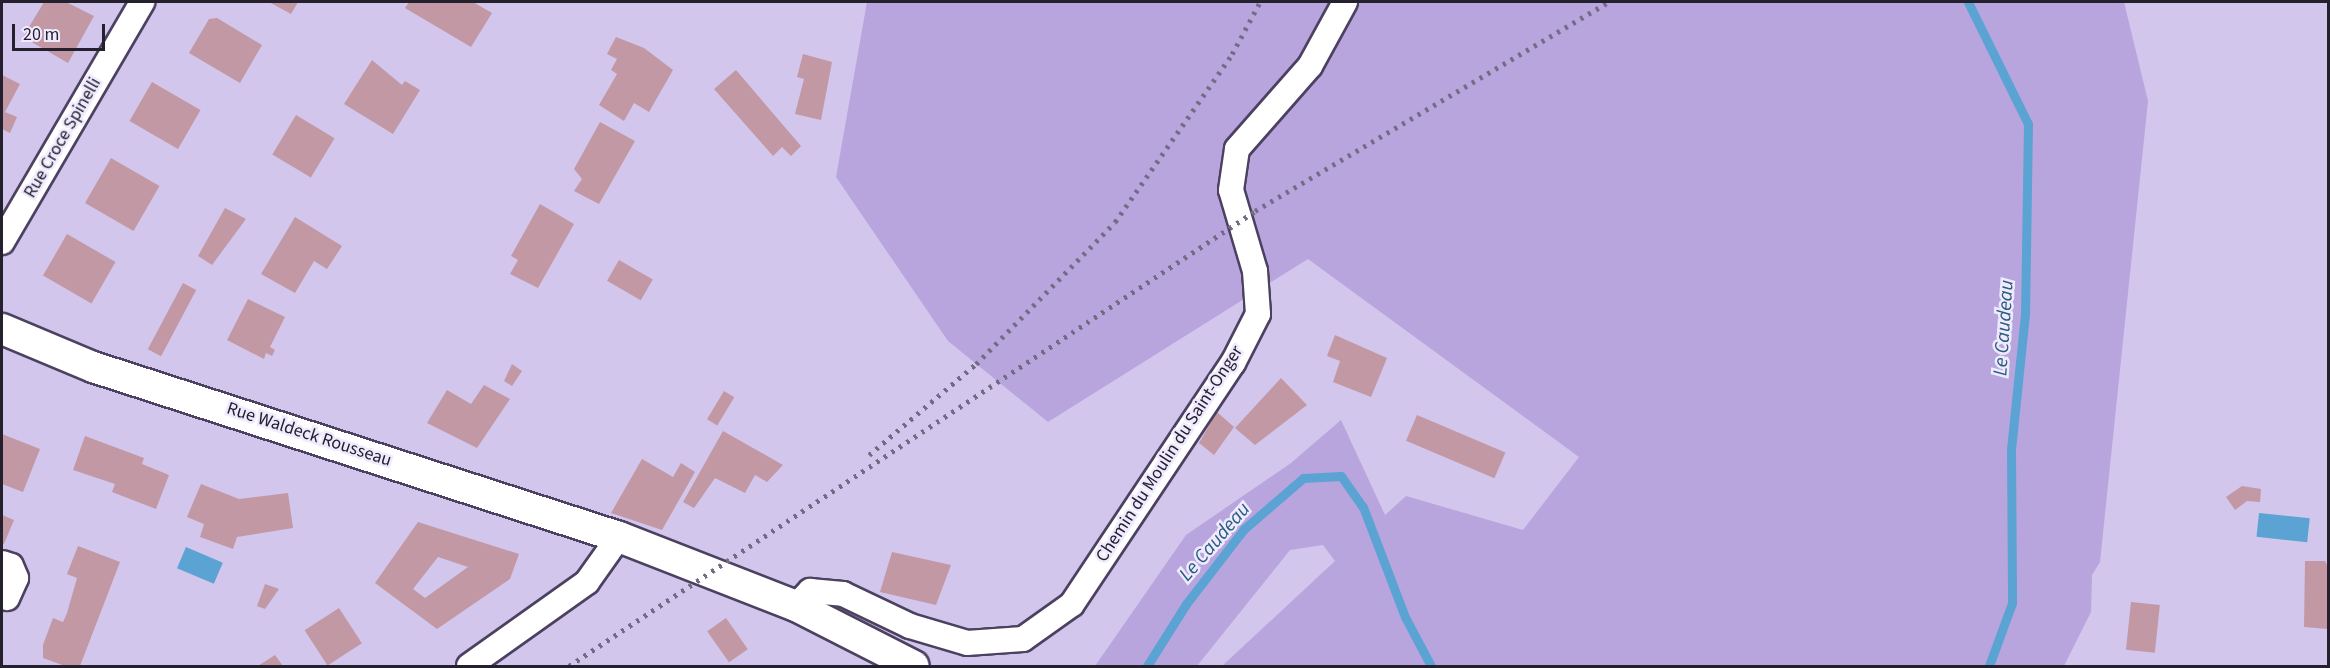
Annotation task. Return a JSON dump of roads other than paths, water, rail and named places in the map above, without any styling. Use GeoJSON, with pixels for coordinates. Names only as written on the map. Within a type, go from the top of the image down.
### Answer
{"type":"FeatureCollection","features":[{"type":"Feature","properties":{"kind":"street","name":"Rue Croce Spinelli"},"geometry":{"type":"LineString","coordinates":[[2,242],[142,2]]}},
{"type":"Feature","properties":{"kind":"street","name":"Chemin du Moulin du Saint-Onger"},"geometry":{"type":"LineString","coordinates":[[796,606],[810,591],[843,594],[910,626],[967,643],[1023,639],[1072,604],[1233,363],[1258,314],[1255,271],[1231,190],[1237,149],[1311,66],[1346,2]]}},
{"type":"Feature","properties":{"kind":"street","name":"Rue Waldeck Rousseau"},"geometry":{"type":"LineString","coordinates":[[2,329],[93,368],[619,537],[796,606],[914,666]]}},
{"type":"Feature","properties":{"kind":"street"},"geometry":{"type":"LineString","coordinates":[[468,666],[587,582],[619,537]]}},
{"type":"Feature","properties":{"kind":"street"},"geometry":{"type":"LineString","coordinates":[[2,563],[11,566],[16,578],[7,598]]}},
{"type":"Feature","properties":{"kind":"water"},"geometry":{"type":"Polygon","coordinates":[[[2259,513],[2310,518],[2307,542],[2256,537],[2259,513]]]}},
{"type":"Feature","properties":{"kind":"water"},"geometry":{"type":"Polygon","coordinates":[[[186,547],[223,563],[214,584],[177,568],[186,547]]]}},
{"type":"Feature","properties":{"kind":"waterway","name":"Le Caudeau"},"geometry":{"type":"LineString","coordinates":[[1968,2],[2028,124],[2025,314],[2011,449],[2012,603],[1989,666]]}},
{"type":"Feature","properties":{"kind":"waterway","name":"Le Caudeau"},"geometry":{"type":"LineString","coordinates":[[1147,666],[1186,604],[1244,529],[1303,478],[1341,476],[1363,507],[1405,617],[1431,666]]}},
{"type":"Feature","properties":{"kind":"railway"},"geometry":{"type":"LineString","coordinates":[[869,455],[976,364],[1115,222],[1232,54],[1260,2]]}},
{"type":"Feature","properties":{"kind":"railway"},"geometry":{"type":"LineString","coordinates":[[569,666],[1255,211],[1608,2]]}}]}
